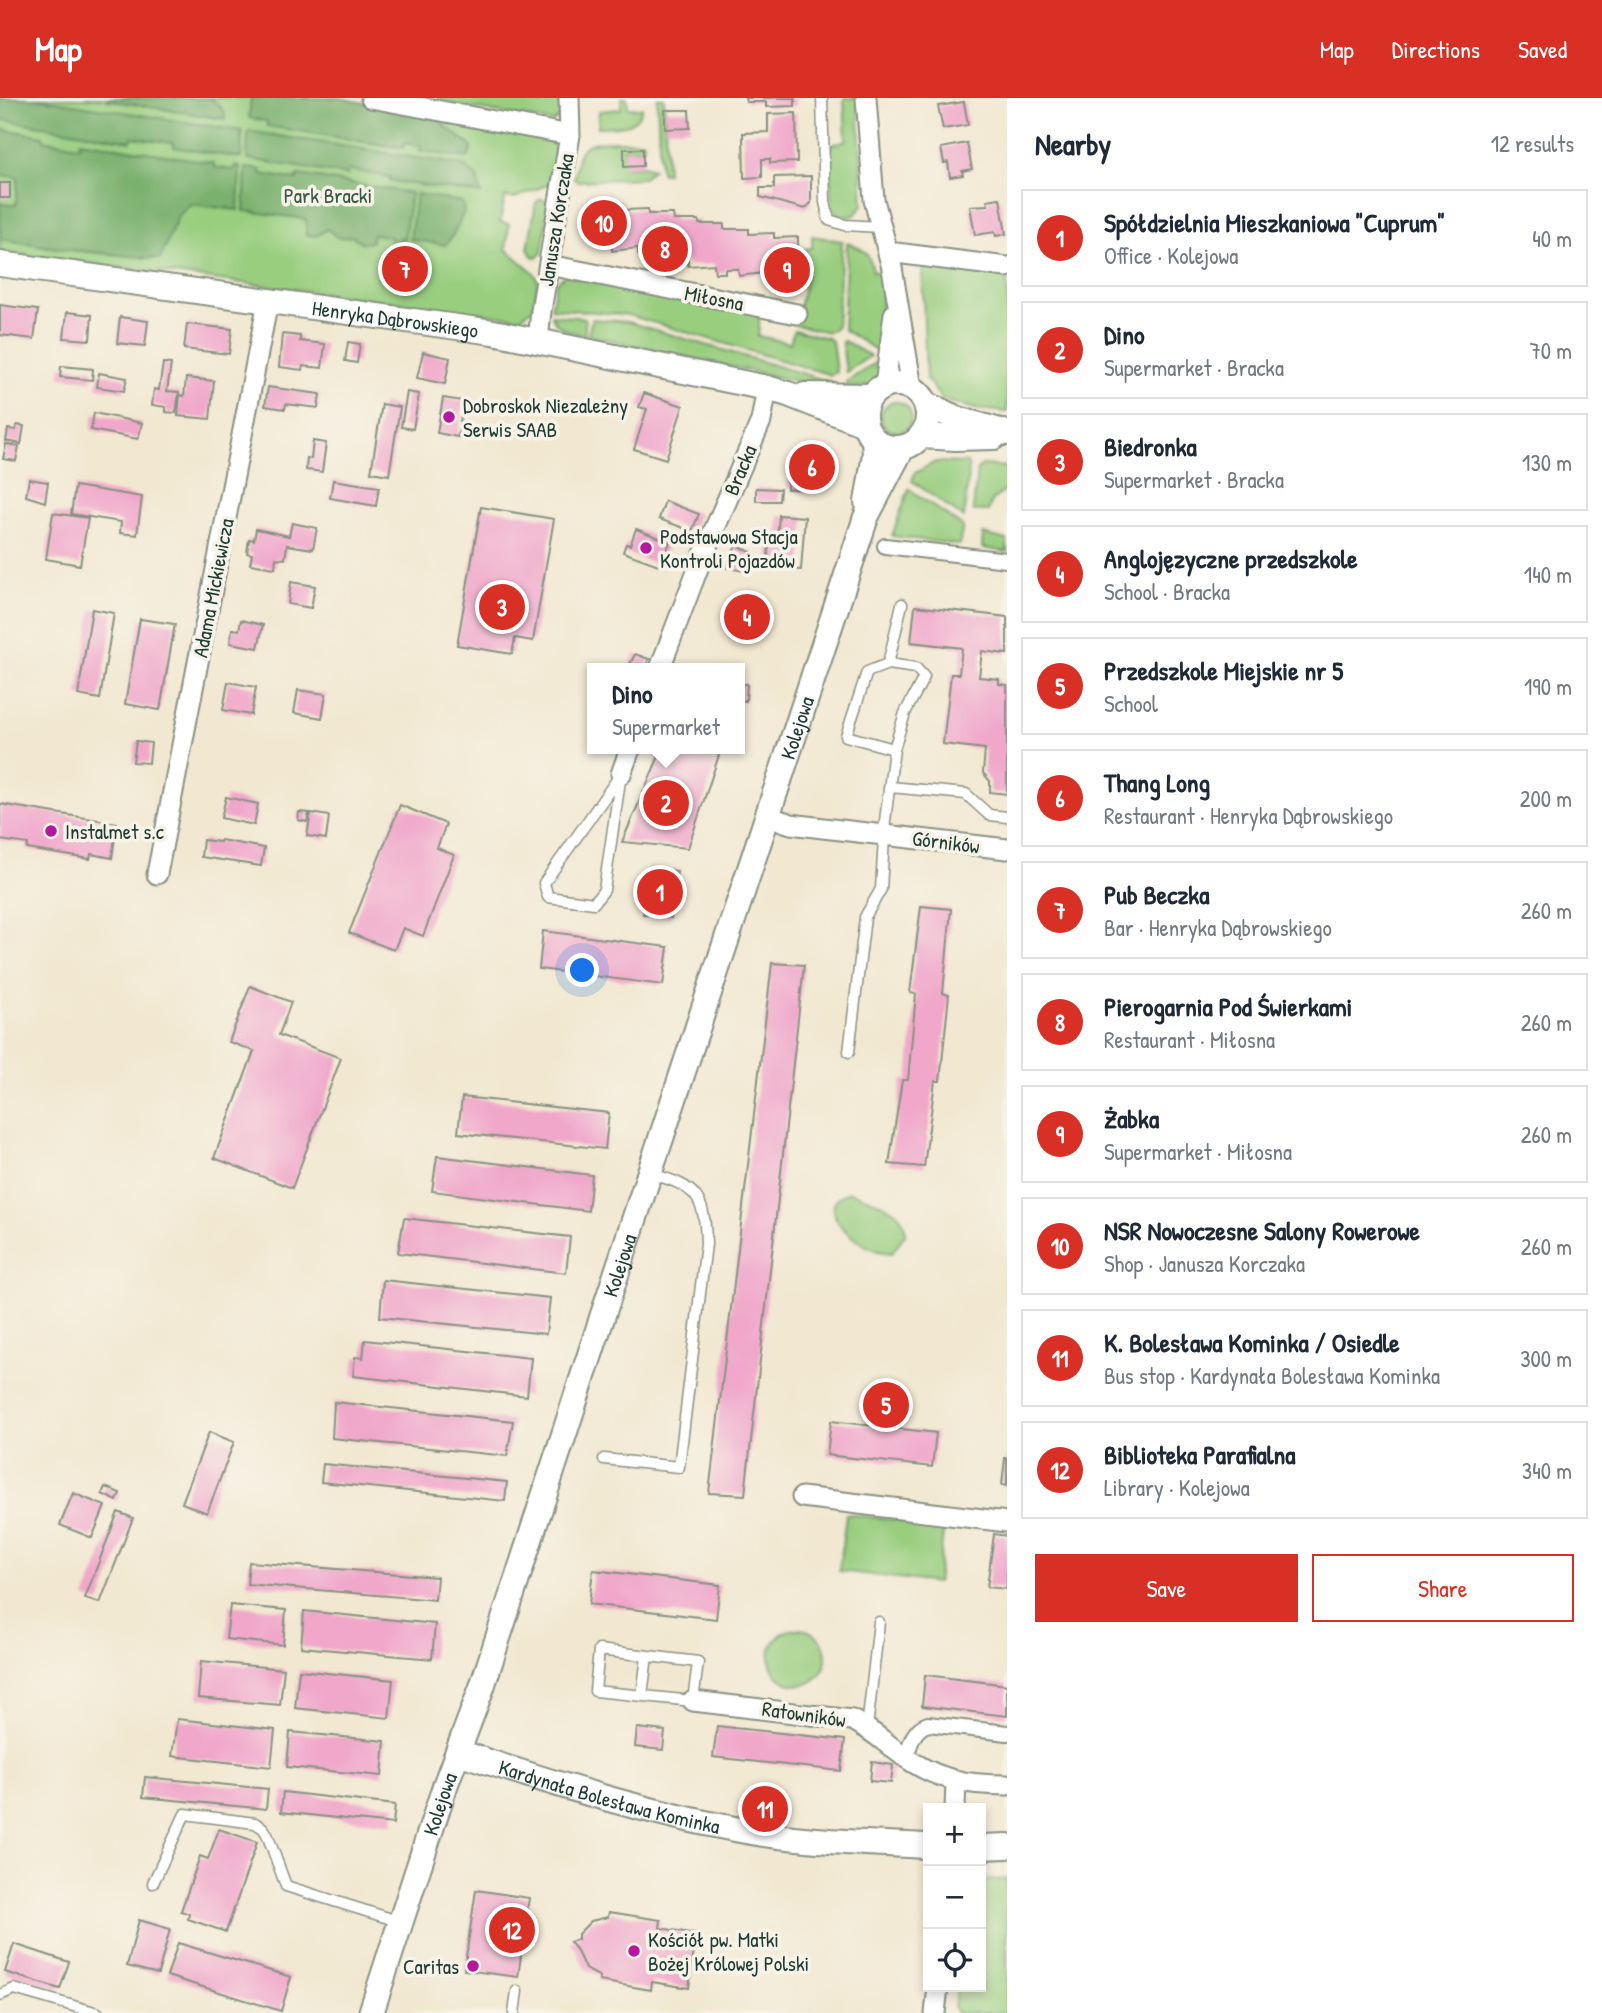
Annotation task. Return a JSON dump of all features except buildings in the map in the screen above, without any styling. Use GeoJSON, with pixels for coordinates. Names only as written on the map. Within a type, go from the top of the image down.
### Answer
{"type":"FeatureCollection","features":[{"type":"Feature","properties":{"kind":"street"},"geometry":{"type":"LineString","coordinates":[[372,98],[570,135]]}},
{"type":"Feature","properties":{"kind":"street","name":"Janusza Korczaka"},"geometry":{"type":"LineString","coordinates":[[538,341],[570,135],[569,98]]}},
{"type":"Feature","properties":{"kind":"street"},"geometry":{"type":"LineString","coordinates":[[866,98],[874,200],[919,396],[928,415],[926,426],[912,442]]}},
{"type":"Feature","properties":{"kind":"street"},"geometry":{"type":"LineString","coordinates":[[888,252],[1007,267]]}},
{"type":"Feature","properties":{"kind":"street","name":"Henryka Dąbrowskiego"},"geometry":{"type":"LineString","coordinates":[[0,264],[493,332],[778,391],[878,391]]}},
{"type":"Feature","properties":{"kind":"street","name":"Miłosna"},"geometry":{"type":"LineString","coordinates":[[549,265],[797,314]]}},
{"type":"Feature","properties":{"kind":"street"},"geometry":{"type":"LineString","coordinates":[[878,391],[897,296]]}},
{"type":"Feature","properties":{"kind":"street","name":"Adama Mickiewicza"},"geometry":{"type":"LineString","coordinates":[[157,874],[268,301]]}},
{"type":"Feature","properties":{"kind":"street"},"geometry":{"type":"LineString","coordinates":[[894,384],[958,419],[1007,435],[912,442],[892,449],[869,432],[866,405],[878,391],[894,384]]}},
{"type":"Feature","properties":{"kind":"street","name":"Henryka Dąbrowskiego"},"geometry":{"type":"LineString","coordinates":[[778,391],[869,432]]}},
{"type":"Feature","properties":{"kind":"street","name":"Bracka"},"geometry":{"type":"LineString","coordinates":[[662,663],[700,563],[761,421],[778,391]]}},
{"type":"Feature","properties":{"kind":"street","name":"Kolejowa"},"geometry":{"type":"LineString","coordinates":[[371,2013],[482,1687],[866,517],[874,454],[869,432]]}},
{"type":"Feature","properties":{"kind":"street","name":"Kolejowa"},"geometry":{"type":"LineString","coordinates":[[866,517],[912,442]]}},
{"type":"Feature","properties":{"kind":"street"},"geometry":{"type":"LineString","coordinates":[[885,546],[1007,560]]}},
{"type":"Feature","properties":{"kind":"street"},"geometry":{"type":"LineString","coordinates":[[621,774],[628,754]]}},
{"type":"Feature","properties":{"kind":"street","name":"Górników"},"geometry":{"type":"LineString","coordinates":[[767,816],[791,824],[1007,849]]}},
{"type":"Feature","properties":{"kind":"street"},"geometry":{"type":"LineString","coordinates":[[802,1497],[1007,1522]]}},
{"type":"Feature","properties":{"kind":"street","name":"Ratowników"},"geometry":{"type":"LineString","coordinates":[[694,1701],[841,1717],[867,1728],[906,1758],[934,1775],[956,1782],[1007,1785]]}},
{"type":"Feature","properties":{"kind":"street"},"geometry":{"type":"LineString","coordinates":[[906,1758],[914,1735],[920,1727],[928,1724],[1007,1733]]}},
{"type":"Feature","properties":{"kind":"street","name":"Kardynała Bolesława Kominka"},"geometry":{"type":"LineString","coordinates":[[458,1752],[626,1804],[705,1822],[777,1835],[853,1843],[923,1846]]}},
{"type":"Feature","properties":{"kind":"street"},"geometry":{"type":"LineString","coordinates":[[955,1803],[956,1782]]}},
{"type":"Feature","properties":{"kind":"street"},"geometry":{"type":"LineString","coordinates":[[986,1846],[1007,1846]]}},
{"type":"Feature","properties":{"kind":"street"},"geometry":{"type":"LineString","coordinates":[[934,2013],[937,1992]]}},
{"type":"Feature","properties":{"kind":"lane"},"geometry":{"type":"LineString","coordinates":[[822,98],[825,202],[829,219],[845,225],[880,227]]}},
{"type":"Feature","properties":{"kind":"lane"},"geometry":{"type":"LineString","coordinates":[[888,664],[902,604]]}},
{"type":"Feature","properties":{"kind":"lane"},"geometry":{"type":"LineString","coordinates":[[849,1052],[865,917],[881,889],[894,749],[905,713],[924,677],[916,668],[888,664],[867,672],[846,736],[894,749]]}},
{"type":"Feature","properties":{"kind":"lane"},"geometry":{"type":"LineString","coordinates":[[621,774],[604,890],[594,903],[548,897],[544,883],[621,774]]}},
{"type":"Feature","properties":{"kind":"lane"},"geometry":{"type":"LineString","coordinates":[[890,787],[966,794],[989,815],[1007,817]]}},
{"type":"Feature","properties":{"kind":"lane"},"geometry":{"type":"LineString","coordinates":[[604,1459],[679,1467],[706,1244],[705,1217],[698,1199],[689,1188],[677,1181],[650,1174]]}},
{"type":"Feature","properties":{"kind":"lane"},"geometry":{"type":"LineString","coordinates":[[867,1728],[880,1622]]}},
{"type":"Feature","properties":{"kind":"lane"},"geometry":{"type":"LineString","coordinates":[[599,1650],[698,1662],[694,1701],[642,1696],[595,1691],[599,1650]]}},
{"type":"Feature","properties":{"kind":"lane"},"geometry":{"type":"LineString","coordinates":[[642,1696],[647,1656]]}},
{"type":"Feature","properties":{"kind":"lane"},"geometry":{"type":"LineString","coordinates":[[153,1883],[184,1814],[255,1823],[267,1834],[286,1886],[401,1922]]}},
{"type":"Feature","properties":{"kind":"lane"},"geometry":{"type":"LineString","coordinates":[[0,1995],[14,1989],[98,2013]]}},
{"type":"Feature","properties":{"kind":"lane"},"geometry":{"type":"LineString","coordinates":[[514,2013],[517,1991]]}},
{"type":"Feature","properties":{"kind":"green space","name":"Park Bracki"},"geometry":{"type":"Polygon","coordinates":[[[0,98],[339,98],[547,140],[557,154],[559,166],[555,178],[552,183],[515,198],[505,197],[500,222],[509,224],[506,249],[533,272],[538,280],[533,308],[520,318],[0,252],[0,98]]]}},
{"type":"Feature","properties":{"kind":"green space"},"geometry":{"type":"Polygon","coordinates":[[[0,98],[35,98],[242,131],[241,158],[174,147],[174,143],[132,137],[131,141],[0,119],[0,98]]]}},
{"type":"Feature","properties":{"kind":"green space"},"geometry":{"type":"Polygon","coordinates":[[[209,98],[219,105],[225,119],[107,100],[209,98]]]}},
{"type":"Feature","properties":{"kind":"green space"},"geometry":{"type":"Polygon","coordinates":[[[251,98],[339,98],[437,117],[472,148],[468,158],[420,151],[421,146],[404,143],[403,148],[267,126],[267,121],[249,118],[251,98]]]}},
{"type":"Feature","properties":{"kind":"green space"},"geometry":{"type":"Polygon","coordinates":[[[438,98],[512,98],[542,103],[543,98],[561,98],[560,117],[553,122],[437,102],[438,98]]]}},
{"type":"Feature","properties":{"kind":"green space"},"geometry":{"type":"Polygon","coordinates":[[[621,98],[627,98],[628,108],[642,108],[639,115],[625,125],[598,127],[599,111],[621,109],[621,98]]]}},
{"type":"Feature","properties":{"kind":"green space"},"geometry":{"type":"Polygon","coordinates":[[[657,98],[664,98],[667,173],[662,173],[660,168],[657,98]]]}},
{"type":"Feature","properties":{"kind":"green space"},"geometry":{"type":"Polygon","coordinates":[[[844,98],[858,98],[863,205],[855,215],[848,217],[839,215],[832,207],[829,155],[832,145],[846,140],[844,98]]]}},
{"type":"Feature","properties":{"kind":"green space"},"geometry":{"type":"Polygon","coordinates":[[[0,129],[43,136],[44,140],[79,146],[80,141],[214,163],[214,167],[233,170],[235,166],[240,167],[238,210],[191,204],[178,216],[160,259],[70,250],[0,239],[0,204],[16,205],[18,177],[0,175],[0,129]]]}},
{"type":"Feature","properties":{"kind":"green space"},"geometry":{"type":"Polygon","coordinates":[[[248,131],[462,165],[477,177],[481,194],[390,181],[390,177],[349,170],[347,175],[247,159],[248,131]]]}},
{"type":"Feature","properties":{"kind":"green space"},"geometry":{"type":"Polygon","coordinates":[[[603,141],[644,141],[643,149],[624,149],[625,167],[643,166],[653,169],[643,178],[574,179],[579,154],[589,144],[603,141]]]}},
{"type":"Feature","properties":{"kind":"green space"},"geometry":{"type":"Polygon","coordinates":[[[246,168],[261,170],[261,174],[297,180],[298,175],[411,193],[404,239],[399,238],[398,245],[390,245],[391,237],[373,234],[371,242],[362,243],[352,236],[339,238],[327,229],[316,236],[306,235],[306,219],[244,211],[246,168]]]}},
{"type":"Feature","properties":{"kind":"green space"},"geometry":{"type":"Polygon","coordinates":[[[416,194],[462,202],[464,212],[454,234],[445,245],[410,239],[416,194]]]}},
{"type":"Feature","properties":{"kind":"green space"},"geometry":{"type":"Polygon","coordinates":[[[541,199],[549,202],[542,253],[537,257],[532,256],[528,248],[536,202],[541,199]]]}},
{"type":"Feature","properties":{"kind":"green space"},"geometry":{"type":"Polygon","coordinates":[[[812,236],[842,241],[837,326],[829,332],[795,325],[807,273],[805,249],[812,248],[812,236]]]}},
{"type":"Feature","properties":{"kind":"green space"},"geometry":{"type":"Polygon","coordinates":[[[847,243],[865,253],[873,272],[881,272],[883,350],[876,350],[843,329],[847,243]]]}},
{"type":"Feature","properties":{"kind":"green space"},"geometry":{"type":"Polygon","coordinates":[[[922,263],[1007,274],[1007,412],[975,409],[942,400],[926,378],[922,263]]]}},
{"type":"Feature","properties":{"kind":"green space"},"geometry":{"type":"Polygon","coordinates":[[[565,275],[717,309],[747,310],[759,319],[758,336],[790,343],[794,330],[828,338],[832,341],[836,372],[831,375],[628,315],[551,308],[556,283],[565,275]]]}},
{"type":"Feature","properties":{"kind":"green space"},"geometry":{"type":"Polygon","coordinates":[[[551,315],[585,318],[585,335],[561,327],[551,315]]]}},
{"type":"Feature","properties":{"kind":"green space"},"geometry":{"type":"Polygon","coordinates":[[[592,319],[628,322],[834,383],[833,387],[588,335],[592,319]]]}},
{"type":"Feature","properties":{"kind":"green space"},"geometry":{"type":"Polygon","coordinates":[[[842,342],[870,356],[846,372],[842,342]]]}},
{"type":"Feature","properties":{"kind":"green space"},"geometry":{"type":"Polygon","coordinates":[[[884,361],[872,384],[846,388],[846,382],[877,362],[884,361]]]}},
{"type":"Feature","properties":{"kind":"green space"},"geometry":{"type":"Polygon","coordinates":[[[896,402],[907,406],[911,417],[907,428],[896,432],[885,428],[881,417],[885,406],[896,402]]]}},
{"type":"Feature","properties":{"kind":"green space"},"geometry":{"type":"Polygon","coordinates":[[[935,462],[967,463],[969,467],[964,518],[912,481],[915,473],[935,462]]]}},
{"type":"Feature","properties":{"kind":"green space"},"geometry":{"type":"Polygon","coordinates":[[[982,465],[1007,467],[1007,489],[992,500],[988,511],[973,511],[977,470],[982,465]]]}},
{"type":"Feature","properties":{"kind":"green space"},"geometry":{"type":"Polygon","coordinates":[[[909,489],[963,527],[959,545],[892,536],[909,489]]]}},
{"type":"Feature","properties":{"kind":"green space"},"geometry":{"type":"Polygon","coordinates":[[[983,534],[1007,540],[1007,552],[982,548],[983,534]]]}},
{"type":"Feature","properties":{"kind":"green space"},"geometry":{"type":"Polygon","coordinates":[[[850,1192],[886,1206],[900,1217],[905,1234],[892,1253],[879,1251],[854,1238],[836,1219],[836,1200],[850,1192]]]}},
{"type":"Feature","properties":{"kind":"green space"},"geometry":{"type":"Polygon","coordinates":[[[846,1514],[944,1526],[937,1583],[839,1571],[846,1514]]]}},
{"type":"Feature","properties":{"kind":"green space"},"geometry":{"type":"Polygon","coordinates":[[[792,1629],[804,1629],[814,1633],[822,1641],[826,1657],[822,1673],[814,1681],[804,1685],[792,1685],[782,1681],[774,1673],[770,1663],[770,1651],[774,1641],[782,1633],[792,1629]]]}},
{"type":"Feature","properties":{"kind":"green space"},"geometry":{"type":"Polygon","coordinates":[[[1007,1879],[1007,2013],[957,2013],[954,2006],[956,1992],[986,1992],[986,1881],[1007,1879]]]}},
{"type":"Feature","properties":{"kind":"place","name":"NSR Nowoczesne Salony Rowerowe"},"geometry":{"type":"Point","coordinates":[604,223]}},
{"type":"Feature","properties":{"kind":"place","name":"Pierogarnia Pod Świerkami"},"geometry":{"type":"Point","coordinates":[665,249]}},
{"type":"Feature","properties":{"kind":"place","name":"Pub Beczka"},"geometry":{"type":"Point","coordinates":[405,269]}},
{"type":"Feature","properties":{"kind":"place","name":"Żabka"},"geometry":{"type":"Point","coordinates":[787,270]}},
{"type":"Feature","properties":{"kind":"place","name":"Dobroskok Niezależny Serwis SAAB"},"geometry":{"type":"Point","coordinates":[449,417]}},
{"type":"Feature","properties":{"kind":"place","name":"Thang Long"},"geometry":{"type":"Point","coordinates":[812,467]}},
{"type":"Feature","properties":{"kind":"place","name":"Podstawowa Stacja Kontroli Pojazdów"},"geometry":{"type":"Point","coordinates":[646,548]}},
{"type":"Feature","properties":{"kind":"place","name":"Biedronka"},"geometry":{"type":"Point","coordinates":[502,607]}},
{"type":"Feature","properties":{"kind":"place","name":"Anglojęzyczne przedszkole"},"geometry":{"type":"Point","coordinates":[747,617]}},
{"type":"Feature","properties":{"kind":"place","name":"Dino"},"geometry":{"type":"Point","coordinates":[666,803]}},
{"type":"Feature","properties":{"kind":"place","name":"Instalmet s.c"},"geometry":{"type":"Point","coordinates":[51,831]}},
{"type":"Feature","properties":{"kind":"place","name":"Spółdzielnia Mieszkaniowa \"Cuprum\""},"geometry":{"type":"Point","coordinates":[660,892]}},
{"type":"Feature","properties":{"kind":"place","name":"Przedszkole Miejskie nr 5"},"geometry":{"type":"Point","coordinates":[886,1405]}},
{"type":"Feature","properties":{"kind":"place","name":"K. Bolesława Kominka / Osiedle"},"geometry":{"type":"Point","coordinates":[765,1809]}},
{"type":"Feature","properties":{"kind":"place","name":"Biblioteka Parafialna"},"geometry":{"type":"Point","coordinates":[512,1930]}},
{"type":"Feature","properties":{"kind":"place","name":"Kościół pw. Matki Bożej Królowej Polski"},"geometry":{"type":"Point","coordinates":[634,1951]}},
{"type":"Feature","properties":{"kind":"place","name":"Caritas"},"geometry":{"type":"Point","coordinates":[473,1966]}}]}
